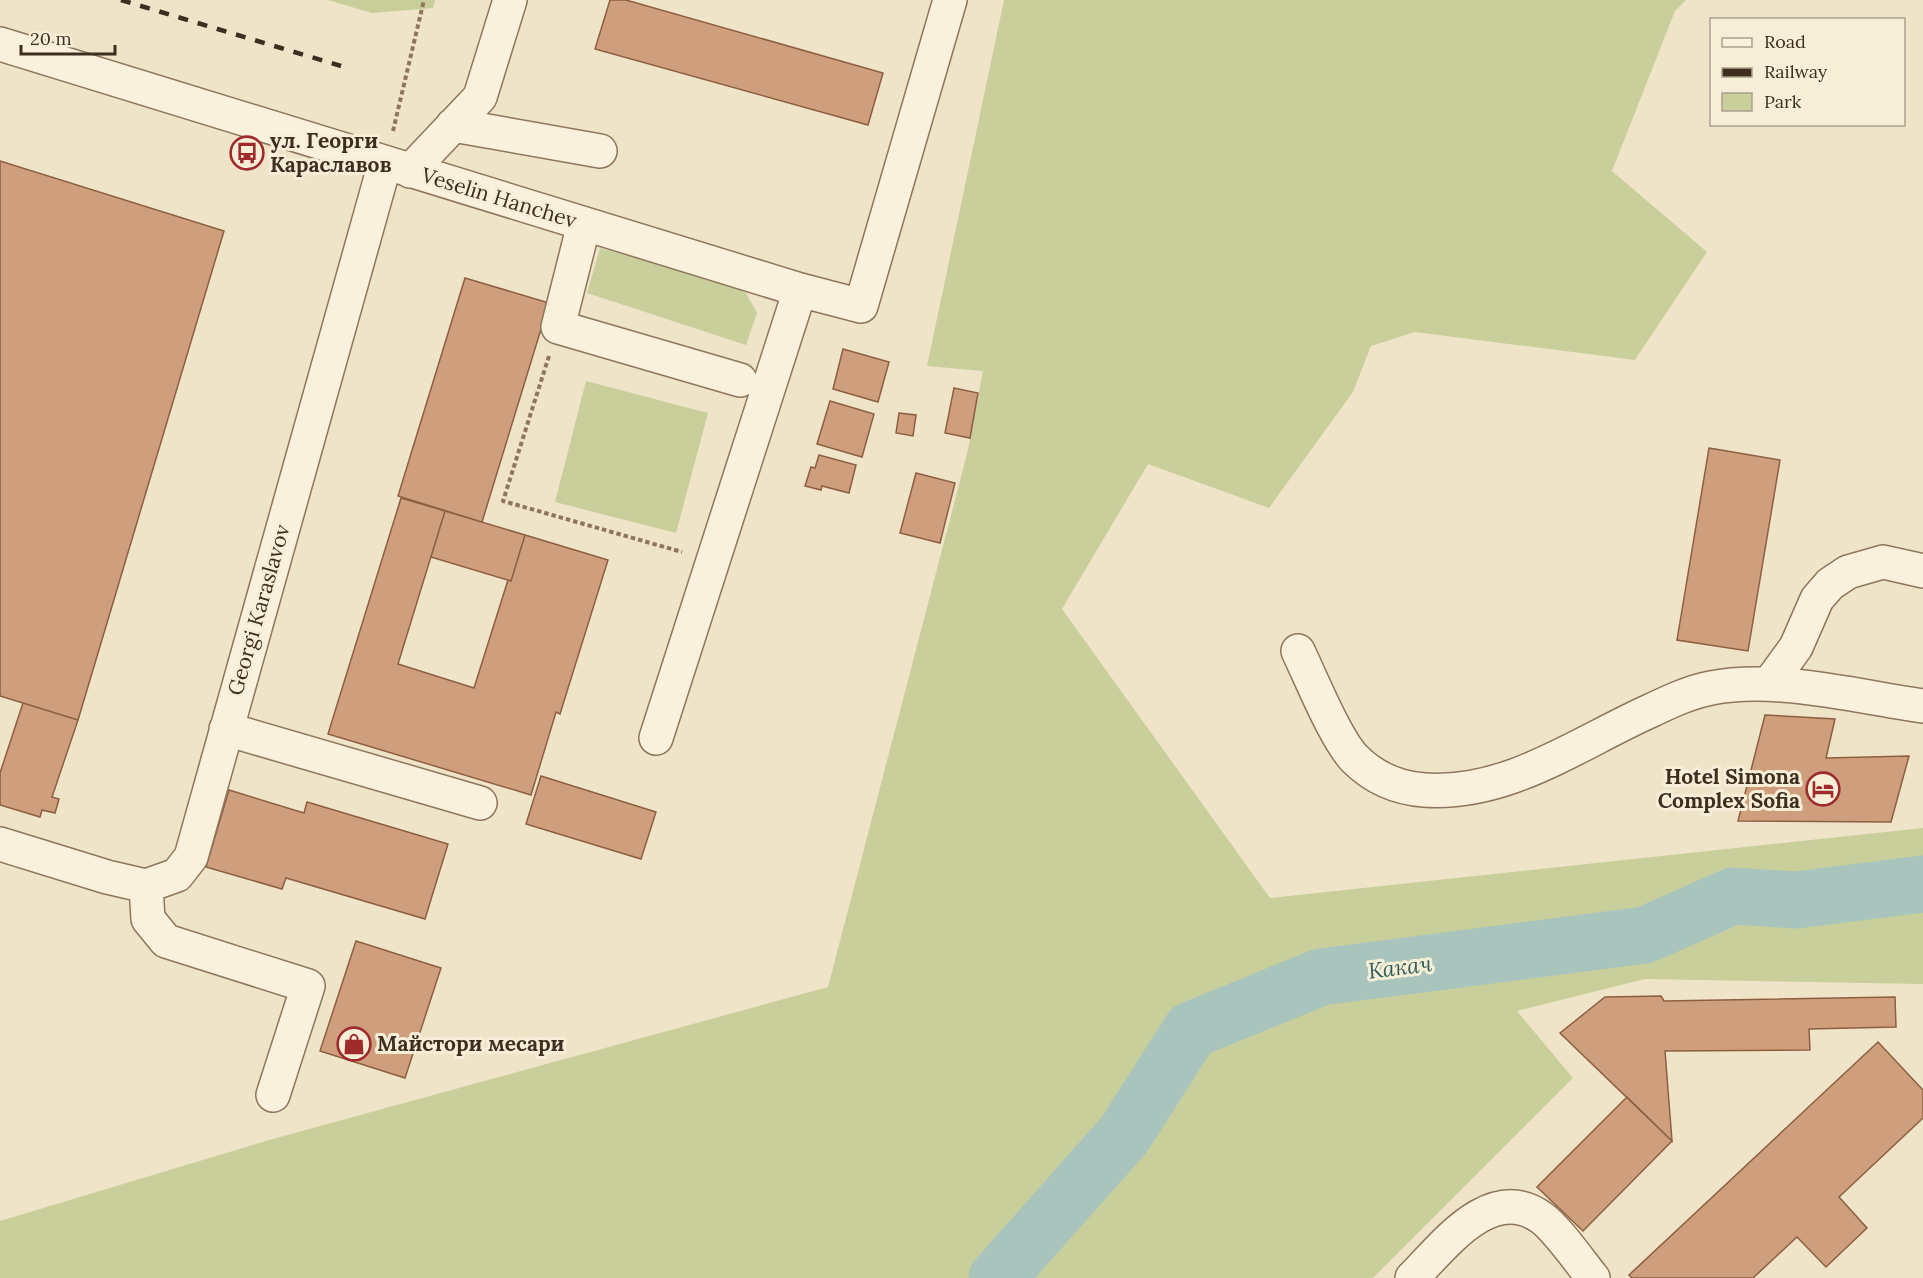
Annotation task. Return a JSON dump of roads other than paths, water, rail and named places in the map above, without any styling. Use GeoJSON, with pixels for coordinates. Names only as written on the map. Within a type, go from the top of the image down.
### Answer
{"type":"FeatureCollection","features":[{"type":"Feature","properties":{"kind":"street"},"geometry":{"type":"LineString","coordinates":[[397,167],[453,125],[480,97],[510,0]]}},
{"type":"Feature","properties":{"kind":"street","name":"Veselin Hanchev"},"geometry":{"type":"LineString","coordinates":[[0,44],[800,290],[861,306],[950,0]]}},
{"type":"Feature","properties":{"kind":"street"},"geometry":{"type":"LineString","coordinates":[[453,125],[600,151]]}},
{"type":"Feature","properties":{"kind":"street","name":"Georgi Karaslavov"},"geometry":{"type":"LineString","coordinates":[[146,886],[177,875],[191,857],[226,729],[397,167]]}},
{"type":"Feature","properties":{"kind":"street"},"geometry":{"type":"LineString","coordinates":[[584,224],[558,327],[740,380]]}},
{"type":"Feature","properties":{"kind":"street"},"geometry":{"type":"LineString","coordinates":[[656,738],[800,290]]}},
{"type":"Feature","properties":{"kind":"street"},"geometry":{"type":"LineString","coordinates":[[1769,684],[1796,647],[1817,599],[1830,584],[1848,572],[1883,562],[1923,571]]}},
{"type":"Feature","properties":{"kind":"street"},"geometry":{"type":"LineString","coordinates":[[1298,651],[1353,758],[1389,783],[1425,790],[1475,789],[1504,782],[1686,694],[1735,684],[1769,684],[1923,706]]}},
{"type":"Feature","properties":{"kind":"street"},"geometry":{"type":"LineString","coordinates":[[226,729],[480,803]]}},
{"type":"Feature","properties":{"kind":"street"},"geometry":{"type":"LineString","coordinates":[[0,844],[107,877],[146,886],[148,919],[166,941],[308,987],[273,1095]]}},
{"type":"Feature","properties":{"kind":"street"},"geometry":{"type":"LineString","coordinates":[[1412,1278],[1465,1225],[1491,1208],[1516,1207],[1542,1218],[1593,1278]]}},
{"type":"Feature","properties":{"kind":"waterway","name":"Какач"},"geometry":{"type":"LineString","coordinates":[[997,1278],[1124,1135],[1191,1030],[1321,977],[1645,935],[1733,896],[1796,900],[1923,884]]}},
{"type":"Feature","properties":{"kind":"railway"},"geometry":{"type":"LineString","coordinates":[[121,0],[341,66]]}},
{"type":"Feature","properties":{"kind":"place","name":"ул. Георги Караславов"},"geometry":{"type":"Point","coordinates":[247,153]}},
{"type":"Feature","properties":{"kind":"place","name":"Hotel Simona Complex Sofia"},"geometry":{"type":"Point","coordinates":[1823,789]}},
{"type":"Feature","properties":{"kind":"place","name":"Майстори месари"},"geometry":{"type":"Point","coordinates":[354,1044]}}]}
